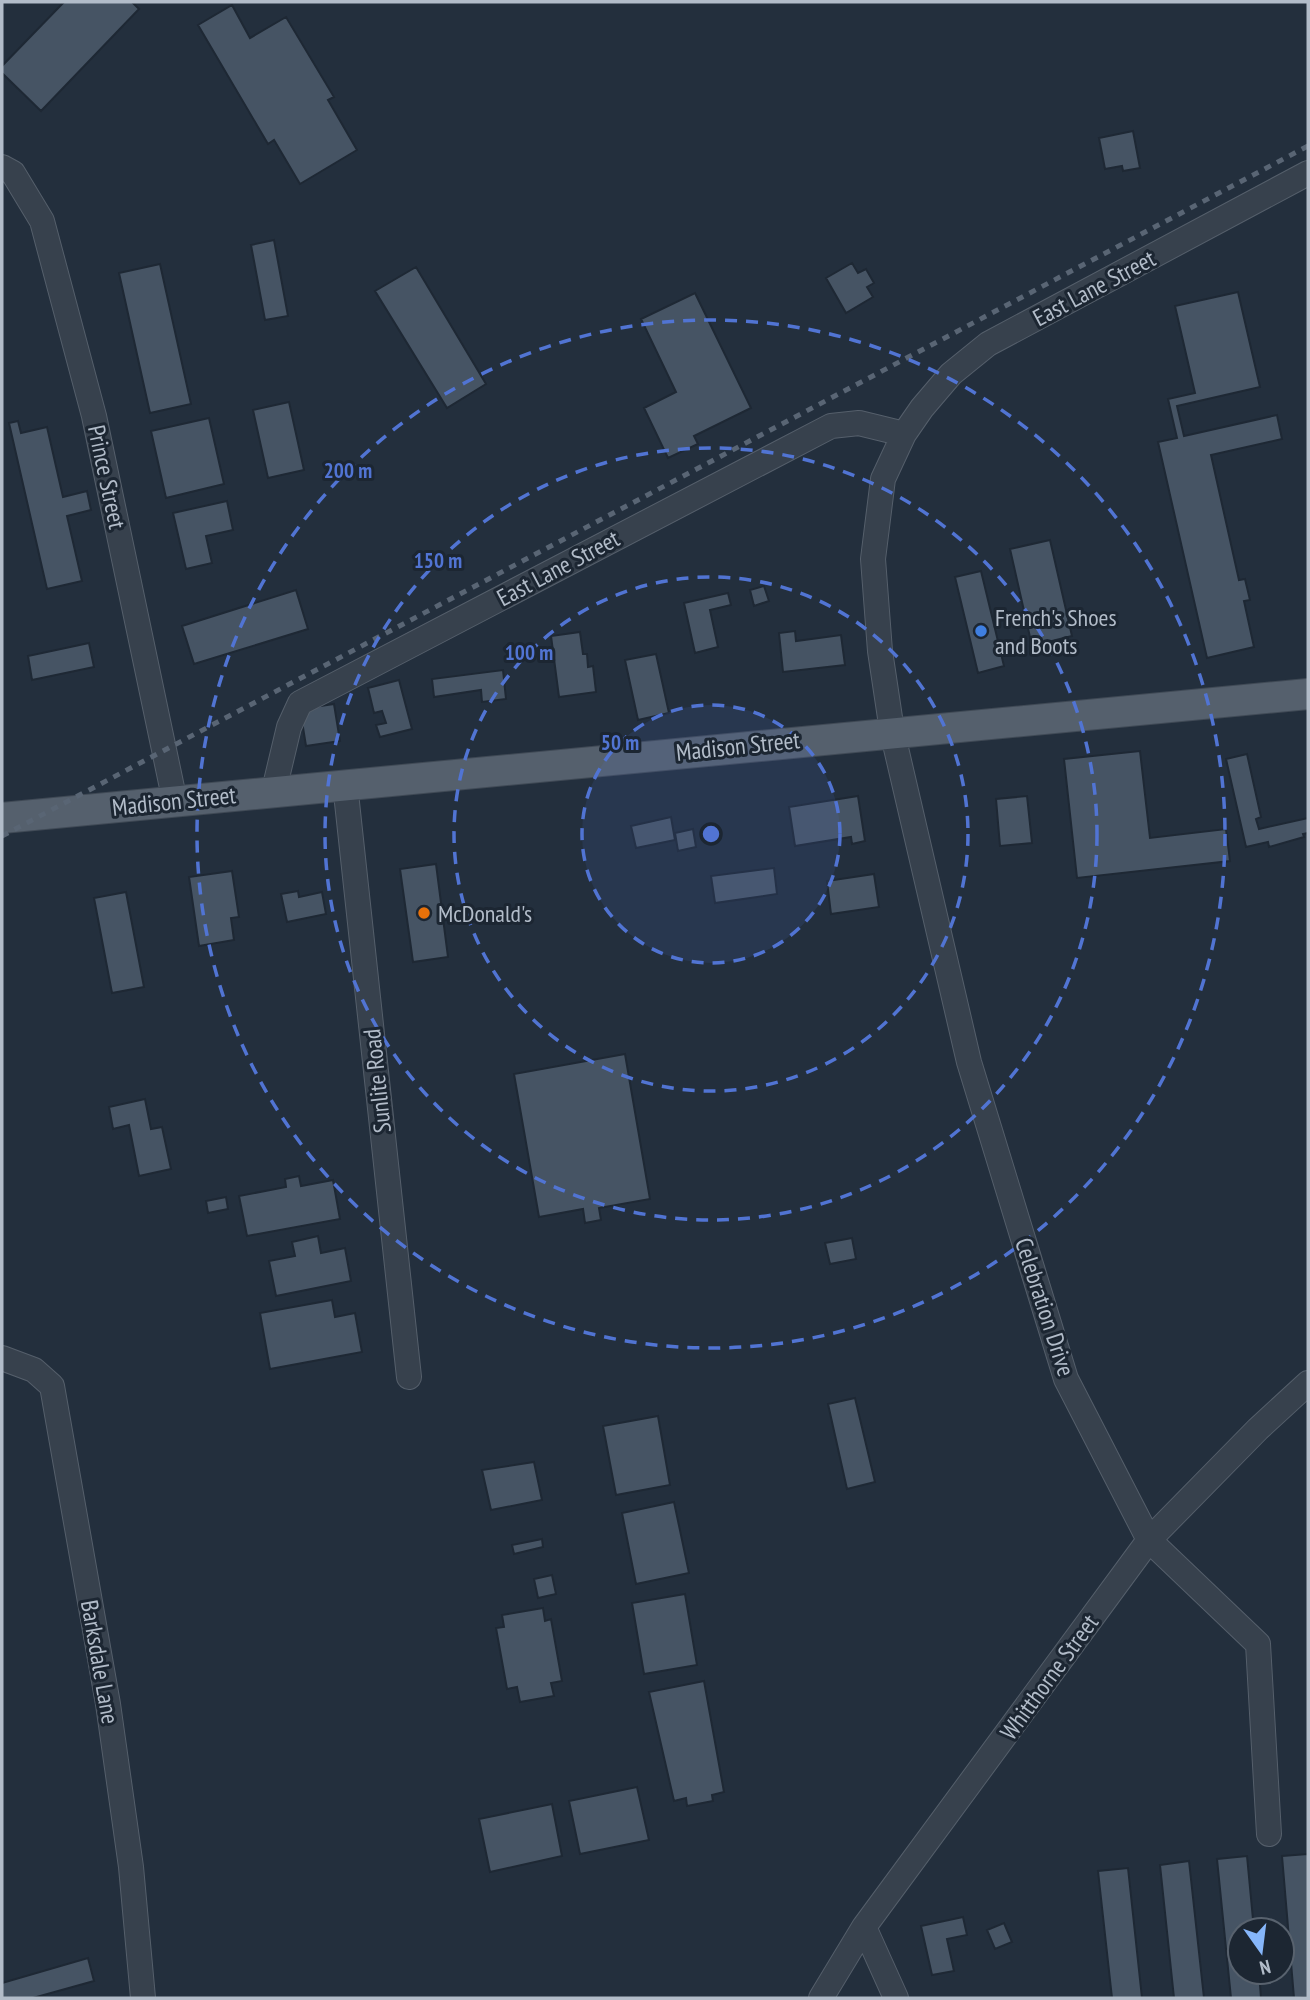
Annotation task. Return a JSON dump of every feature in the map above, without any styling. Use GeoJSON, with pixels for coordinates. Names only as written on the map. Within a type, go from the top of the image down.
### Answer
{"type":"FeatureCollection","features":[{"type":"Feature","properties":{"kind":"main road","name":"Madison Street"},"geometry":{"type":"LineString","coordinates":[[2,818],[891,731],[1308,694]]}},
{"type":"Feature","properties":{"kind":"street","name":"Prince Street"},"geometry":{"type":"LineString","coordinates":[[2,167],[13,173],[41,221],[52,260],[94,416],[175,802]]}},
{"type":"Feature","properties":{"kind":"street","name":"East Lane Street"},"geometry":{"type":"LineString","coordinates":[[891,731],[880,651],[873,559],[883,479],[904,434],[951,374],[988,344],[1308,173]]}},
{"type":"Feature","properties":{"kind":"street","name":"East Lane Street"},"geometry":{"type":"LineString","coordinates":[[274,790],[289,727],[300,703],[831,426],[859,423],[904,434]]}},
{"type":"Feature","properties":{"kind":"street","name":"Celebration Drive"},"geometry":{"type":"LineString","coordinates":[[891,731],[969,1062],[1066,1379],[1149,1540],[1258,1644],[1269,1834]]}},
{"type":"Feature","properties":{"kind":"street","name":"Sunlite Road"},"geometry":{"type":"LineString","coordinates":[[345,784],[409,1377]]}},
{"type":"Feature","properties":{"kind":"street","name":"Barksdale Lane"},"geometry":{"type":"LineString","coordinates":[[2,1358],[34,1370],[52,1386],[108,1704],[131,1867],[143,1998]]}},
{"type":"Feature","properties":{"kind":"street","name":"Whitthorne Street"},"geometry":{"type":"LineString","coordinates":[[821,1998],[864,1927],[1149,1540],[1258,1429],[1308,1383]]}},
{"type":"Feature","properties":{"kind":"street"},"geometry":{"type":"LineString","coordinates":[[864,1927],[896,1998]]}},
{"type":"Feature","properties":{"kind":"building"},"geometry":{"type":"Polygon","coordinates":[[[64,2],[132,2],[139,9],[41,111],[2,73],[2,66],[64,2]]]}},
{"type":"Feature","properties":{"kind":"building"},"geometry":{"type":"Polygon","coordinates":[[[232,5],[250,38],[286,17],[334,97],[328,100],[357,150],[300,184],[274,140],[268,144],[198,25],[232,5]]]}},
{"type":"Feature","properties":{"kind":"building"},"geometry":{"type":"Polygon","coordinates":[[[1133,131],[1140,168],[1123,171],[1122,166],[1105,169],[1099,138],[1133,131]]]}},
{"type":"Feature","properties":{"kind":"building"},"geometry":{"type":"Polygon","coordinates":[[[274,240],[288,316],[265,320],[251,245],[274,240]]]}},
{"type":"Feature","properties":{"kind":"building"},"geometry":{"type":"Polygon","coordinates":[[[852,263],[858,273],[866,269],[874,283],[867,287],[873,297],[846,313],[826,278],[852,263]]]}},
{"type":"Feature","properties":{"kind":"building"},"geometry":{"type":"Polygon","coordinates":[[[160,264],[191,404],[150,413],[119,273],[160,264]]]}},
{"type":"Feature","properties":{"kind":"building"},"geometry":{"type":"Polygon","coordinates":[[[416,267],[486,384],[447,408],[375,291],[416,267]]]}},
{"type":"Feature","properties":{"kind":"building"},"geometry":{"type":"Polygon","coordinates":[[[1238,292],[1260,387],[1177,406],[1184,436],[1277,415],[1282,439],[1211,455],[1239,580],[1245,579],[1250,600],[1244,601],[1254,647],[1207,658],[1158,442],[1177,438],[1168,399],[1195,393],[1175,306],[1238,292]]]}},
{"type":"Feature","properties":{"kind":"building"},"geometry":{"type":"Polygon","coordinates":[[[695,293],[751,408],[694,436],[698,444],[668,458],[644,408],[676,392],[641,319],[695,293]]]}},
{"type":"Feature","properties":{"kind":"building"},"geometry":{"type":"Polygon","coordinates":[[[289,402],[304,470],[268,478],[253,410],[289,402]]]}},
{"type":"Feature","properties":{"kind":"building"},"geometry":{"type":"Polygon","coordinates":[[[209,418],[224,484],[166,498],[151,431],[209,418]]]}},
{"type":"Feature","properties":{"kind":"building"},"geometry":{"type":"Polygon","coordinates":[[[18,421],[21,433],[47,427],[63,497],[87,491],[91,510],[67,516],[82,581],[47,589],[9,423],[18,421]]]}},
{"type":"Feature","properties":{"kind":"building"},"geometry":{"type":"Polygon","coordinates":[[[227,501],[233,530],[206,536],[212,563],[186,569],[173,513],[227,501]]]}},
{"type":"Feature","properties":{"kind":"building"},"geometry":{"type":"Polygon","coordinates":[[[1050,540],[1072,636],[1032,646],[1010,549],[1050,540]]]}},
{"type":"Feature","properties":{"kind":"building"},"geometry":{"type":"Polygon","coordinates":[[[981,571],[1004,666],[978,673],[955,577],[981,571]]]}},
{"type":"Feature","properties":{"kind":"building"},"geometry":{"type":"Polygon","coordinates":[[[764,586],[769,601],[754,606],[750,590],[764,586]]]}},
{"type":"Feature","properties":{"kind":"building"},"geometry":{"type":"Polygon","coordinates":[[[296,590],[308,629],[194,664],[182,626],[296,590]]]}},
{"type":"Feature","properties":{"kind":"building"},"geometry":{"type":"Polygon","coordinates":[[[728,593],[731,605],[710,610],[718,647],[695,653],[684,603],[728,593]]]}},
{"type":"Feature","properties":{"kind":"building"},"geometry":{"type":"Polygon","coordinates":[[[795,631],[796,641],[841,635],[845,665],[783,672],[779,633],[795,631]]]}},
{"type":"Feature","properties":{"kind":"building"},"geometry":{"type":"Polygon","coordinates":[[[580,632],[583,654],[587,654],[588,667],[593,666],[596,692],[559,697],[551,636],[580,632]]]}},
{"type":"Feature","properties":{"kind":"building"},"geometry":{"type":"Polygon","coordinates":[[[89,643],[94,667],[32,680],[28,656],[89,643]]]}},
{"type":"Feature","properties":{"kind":"building"},"geometry":{"type":"Polygon","coordinates":[[[656,654],[669,713],[638,720],[625,660],[656,654]]]}},
{"type":"Feature","properties":{"kind":"building"},"geometry":{"type":"Polygon","coordinates":[[[503,670],[506,699],[482,702],[481,690],[434,697],[432,679],[503,670]]]}},
{"type":"Feature","properties":{"kind":"building"},"geometry":{"type":"Polygon","coordinates":[[[399,680],[412,729],[380,737],[376,725],[386,723],[382,711],[374,713],[368,688],[399,680]]]}},
{"type":"Feature","properties":{"kind":"building"},"geometry":{"type":"Polygon","coordinates":[[[334,704],[340,741],[306,746],[300,709],[334,704]]]}},
{"type":"Feature","properties":{"kind":"building"},"geometry":{"type":"Polygon","coordinates":[[[1140,751],[1150,838],[1226,829],[1230,861],[1077,878],[1064,759],[1140,751]]]}},
{"type":"Feature","properties":{"kind":"building"},"geometry":{"type":"Polygon","coordinates":[[[1247,754],[1261,817],[1256,819],[1259,829],[1308,818],[1308,833],[1303,834],[1304,837],[1269,847],[1268,842],[1246,847],[1226,759],[1247,754]]]}},
{"type":"Feature","properties":{"kind":"building"},"geometry":{"type":"Polygon","coordinates":[[[858,796],[865,841],[852,844],[851,837],[795,846],[789,807],[858,796]]]}},
{"type":"Feature","properties":{"kind":"building"},"geometry":{"type":"Polygon","coordinates":[[[1027,796],[1032,843],[1000,846],[996,799],[1027,796]]]}},
{"type":"Feature","properties":{"kind":"building"},"geometry":{"type":"Polygon","coordinates":[[[671,817],[675,840],[636,848],[631,826],[671,817]]]}},
{"type":"Feature","properties":{"kind":"building"},"geometry":{"type":"Polygon","coordinates":[[[693,829],[696,847],[678,851],[675,833],[693,829]]]}},
{"type":"Feature","properties":{"kind":"building","name":"McDonald's"},"geometry":{"type":"Polygon","coordinates":[[[436,864],[448,957],[413,962],[400,869],[436,864]]]}},
{"type":"Feature","properties":{"kind":"building"},"geometry":{"type":"Polygon","coordinates":[[[774,868],[777,894],[715,903],[711,876],[774,868]]]}},
{"type":"Feature","properties":{"kind":"building"},"geometry":{"type":"Polygon","coordinates":[[[232,871],[239,917],[231,918],[234,940],[199,946],[189,877],[232,871]]]}},
{"type":"Feature","properties":{"kind":"building"},"geometry":{"type":"Polygon","coordinates":[[[874,874],[879,907],[831,914],[827,881],[874,874]]]}},
{"type":"Feature","properties":{"kind":"building"},"geometry":{"type":"Polygon","coordinates":[[[298,891],[299,897],[322,892],[326,914],[287,922],[281,894],[298,891]]]}},
{"type":"Feature","properties":{"kind":"building"},"geometry":{"type":"Polygon","coordinates":[[[126,892],[144,987],[112,993],[94,898],[126,892]]]}},
{"type":"Feature","properties":{"kind":"building"},"geometry":{"type":"Polygon","coordinates":[[[625,1054],[650,1199],[599,1208],[601,1220],[585,1223],[583,1209],[539,1217],[514,1074],[625,1054]]]}},
{"type":"Feature","properties":{"kind":"building"},"geometry":{"type":"Polygon","coordinates":[[[145,1099],[151,1129],[162,1127],[171,1169],[139,1176],[129,1125],[113,1129],[109,1107],[145,1099]]]}},
{"type":"Feature","properties":{"kind":"building"},"geometry":{"type":"Polygon","coordinates":[[[299,1176],[301,1186],[333,1180],[340,1219],[247,1236],[239,1196],[286,1187],[285,1179],[299,1176]]]}},
{"type":"Feature","properties":{"kind":"building"},"geometry":{"type":"Polygon","coordinates":[[[226,1197],[228,1209],[208,1213],[206,1201],[226,1197]]]}},
{"type":"Feature","properties":{"kind":"building"},"geometry":{"type":"Polygon","coordinates":[[[318,1236],[321,1253],[345,1248],[351,1281],[276,1296],[269,1261],[295,1256],[292,1242],[318,1236]]]}},
{"type":"Feature","properties":{"kind":"building"},"geometry":{"type":"Polygon","coordinates":[[[852,1238],[856,1259],[830,1264],[825,1243],[852,1238]]]}},
{"type":"Feature","properties":{"kind":"building"},"geometry":{"type":"Polygon","coordinates":[[[332,1300],[335,1317],[355,1313],[362,1352],[270,1369],[260,1313],[332,1300]]]}},
{"type":"Feature","properties":{"kind":"building"},"geometry":{"type":"Polygon","coordinates":[[[855,1398],[875,1482],[847,1489],[828,1404],[855,1398]]]}},
{"type":"Feature","properties":{"kind":"building"},"geometry":{"type":"Polygon","coordinates":[[[658,1416],[670,1485],[616,1495],[603,1426],[658,1416]]]}},
{"type":"Feature","properties":{"kind":"building"},"geometry":{"type":"Polygon","coordinates":[[[534,1462],[542,1500],[491,1510],[482,1470],[534,1462]]]}},
{"type":"Feature","properties":{"kind":"building"},"geometry":{"type":"Polygon","coordinates":[[[674,1502],[689,1573],[636,1584],[622,1513],[674,1502]]]}},
{"type":"Feature","properties":{"kind":"building"},"geometry":{"type":"Polygon","coordinates":[[[542,1539],[543,1547],[514,1554],[512,1545],[542,1539]]]}},
{"type":"Feature","properties":{"kind":"building"},"geometry":{"type":"Polygon","coordinates":[[[552,1575],[556,1594],[538,1598],[534,1579],[552,1575]]]}},
{"type":"Feature","properties":{"kind":"building"},"geometry":{"type":"Polygon","coordinates":[[[685,1594],[697,1665],[644,1674],[632,1603],[685,1594]]]}},
{"type":"Feature","properties":{"kind":"building"},"geometry":{"type":"Polygon","coordinates":[[[543,1608],[545,1621],[551,1619],[562,1681],[551,1683],[554,1696],[520,1702],[517,1687],[507,1689],[496,1628],[504,1627],[502,1615],[543,1608]]]}},
{"type":"Feature","properties":{"kind":"building"},"geometry":{"type":"Polygon","coordinates":[[[704,1681],[724,1792],[712,1795],[713,1801],[687,1806],[686,1798],[674,1801],[649,1692],[704,1681]]]}},
{"type":"Feature","properties":{"kind":"building"},"geometry":{"type":"Polygon","coordinates":[[[637,1787],[649,1840],[580,1854],[569,1801],[637,1787]]]}},
{"type":"Feature","properties":{"kind":"building"},"geometry":{"type":"Polygon","coordinates":[[[552,1804],[562,1856],[490,1872],[479,1819],[552,1804]]]}},
{"type":"Feature","properties":{"kind":"building"},"geometry":{"type":"Polygon","coordinates":[[[1308,1854],[1308,1997],[1294,1998],[1296,1916],[1287,1916],[1282,1856],[1308,1854]]]}},
{"type":"Feature","properties":{"kind":"building"},"geometry":{"type":"Polygon","coordinates":[[[1247,1856],[1253,1916],[1226,1916],[1226,1948],[1217,1859],[1247,1856]]]}},
{"type":"Feature","properties":{"kind":"building"},"geometry":{"type":"Polygon","coordinates":[[[1189,1861],[1204,1998],[1174,1998],[1160,1865],[1189,1861]]]}},
{"type":"Feature","properties":{"kind":"building"},"geometry":{"type":"Polygon","coordinates":[[[1128,1868],[1142,1998],[1112,1998],[1098,1871],[1128,1868]]]}},
{"type":"Feature","properties":{"kind":"building"},"geometry":{"type":"Polygon","coordinates":[[[963,1917],[967,1935],[947,1939],[954,1971],[932,1975],[921,1926],[963,1917]]]}},
{"type":"Feature","properties":{"kind":"building"},"geometry":{"type":"Polygon","coordinates":[[[1004,1923],[1012,1942],[995,1949],[987,1930],[1004,1923]]]}},
{"type":"Feature","properties":{"kind":"building"},"geometry":{"type":"Polygon","coordinates":[[[88,1958],[94,1981],[33,1998],[2,1998],[2,1983],[88,1958]]]}},
{"type":"Feature","properties":{"kind":"building"},"geometry":{"type":"Polygon","coordinates":[[[1230,1986],[1260,1986],[1261,1998],[1231,1998],[1230,1986]]]}},
{"type":"Feature","properties":{"kind":"railway"},"geometry":{"type":"LineString","coordinates":[[2,836],[1308,146]]}},
{"type":"Feature","properties":{"kind":"place","name":"French's Shoes and Boots"},"geometry":{"type":"Point","coordinates":[981,631]}},
{"type":"Feature","properties":{"kind":"place","name":"McDonald's"},"geometry":{"type":"Point","coordinates":[424,913]}}]}
